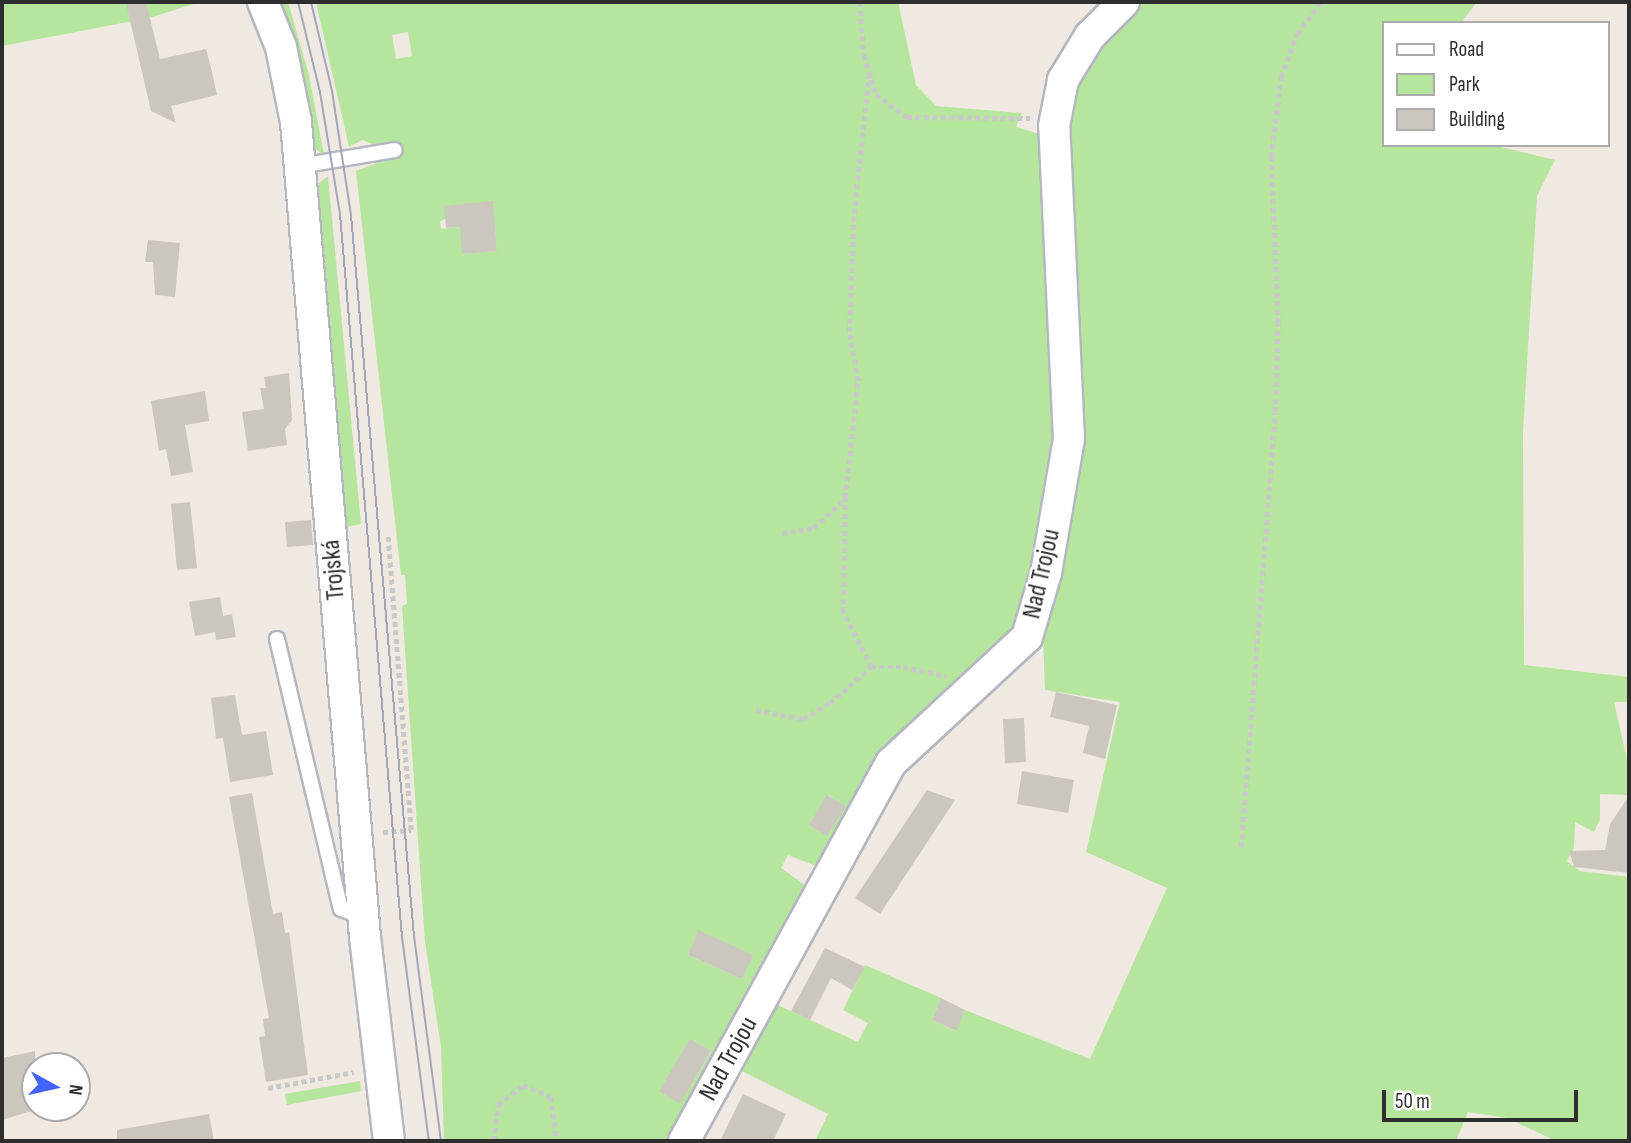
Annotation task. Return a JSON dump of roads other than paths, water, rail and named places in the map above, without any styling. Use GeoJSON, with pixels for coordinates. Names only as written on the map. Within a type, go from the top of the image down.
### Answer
{"type":"FeatureCollection","features":[{"type":"Feature","properties":{"kind":"street","name":"Trojská"},"geometry":{"type":"LineString","coordinates":[[263,2],[281,47],[300,166],[364,917],[389,1141]]}},
{"type":"Feature","properties":{"kind":"street","name":"Nad Trojou"},"geometry":{"type":"LineString","coordinates":[[684,1141],[891,763],[1027,637],[1046,573],[1069,439],[1054,126],[1063,80],[1090,36],[1124,2]]}},
{"type":"Feature","properties":{"kind":"lane"},"geometry":{"type":"LineString","coordinates":[[300,166],[395,150]]}},
{"type":"Feature","properties":{"kind":"lane"},"geometry":{"type":"LineString","coordinates":[[276,639],[341,909],[364,917]]}},
{"type":"Feature","properties":{"kind":"tram line"},"geometry":{"type":"LineString","coordinates":[[298,2],[320,92],[340,214],[402,937],[429,1141]]}},
{"type":"Feature","properties":{"kind":"tram line"},"geometry":{"type":"LineString","coordinates":[[311,2],[332,91],[351,215],[414,936],[441,1141]]}}]}
